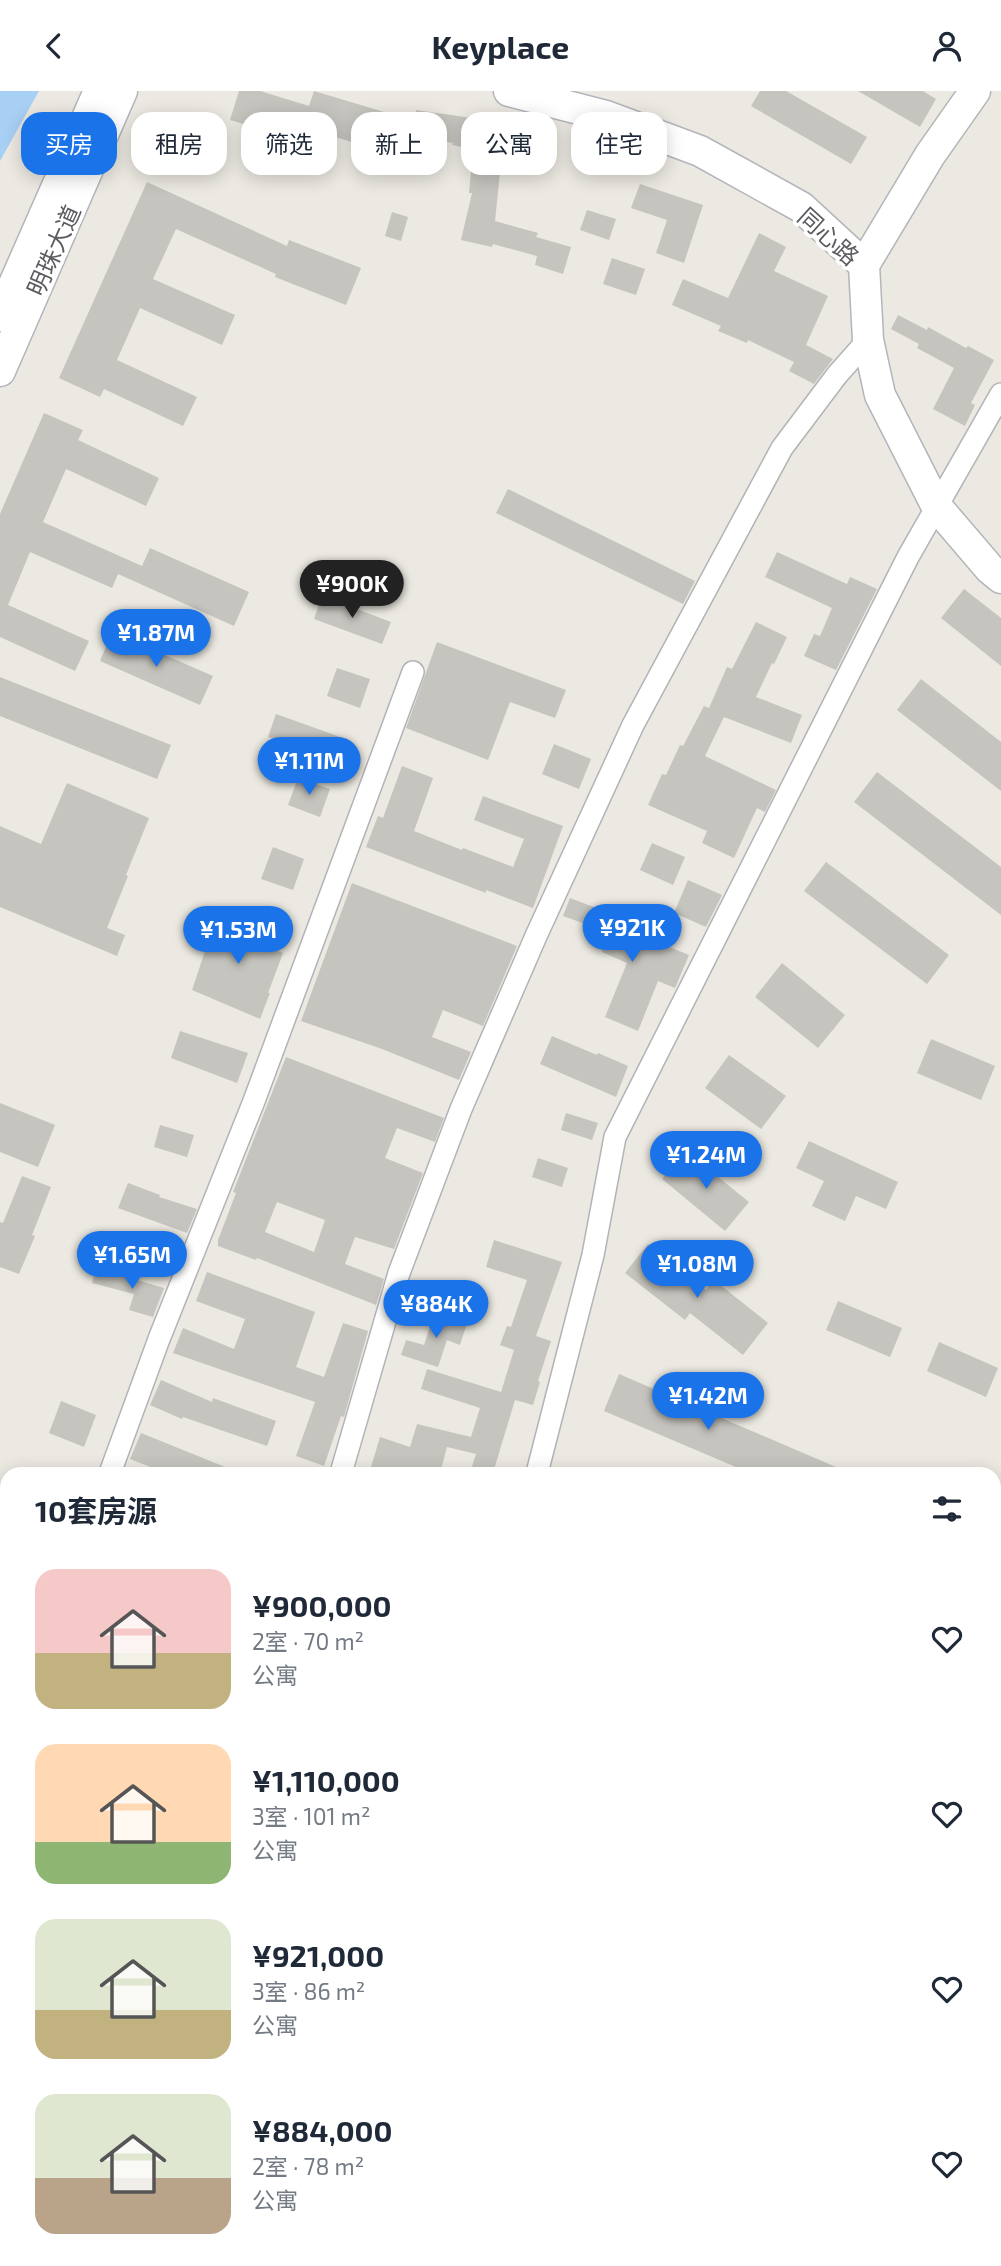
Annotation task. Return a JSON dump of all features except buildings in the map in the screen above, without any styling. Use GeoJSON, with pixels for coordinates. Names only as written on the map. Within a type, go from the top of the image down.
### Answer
{"type":"FeatureCollection","features":[{"type":"Feature","properties":{"kind":"street","name":"明珠大道"},"geometry":{"type":"LineString","coordinates":[[0,316],[99,91]]}},
{"type":"Feature","properties":{"kind":"street","name":"明珠大道"},"geometry":{"type":"LineString","coordinates":[[0,371],[122,91]]}},
{"type":"Feature","properties":{"kind":"street","name":"同心路"},"geometry":{"type":"LineString","coordinates":[[509,91],[606,115],[700,151],[801,207],[864,265],[868,339],[880,395],[937,507],[990,569],[1001,578]]}},
{"type":"Feature","properties":{"kind":"street"},"geometry":{"type":"LineString","coordinates":[[864,265],[930,155],[975,91]]}},
{"type":"Feature","properties":{"kind":"street"},"geometry":{"type":"LineString","coordinates":[[343,1467],[400,1273],[461,1109],[536,936],[633,725],[782,448],[868,339]]}},
{"type":"Feature","properties":{"kind":"street"},"geometry":{"type":"LineString","coordinates":[[539,1467],[593,1255],[615,1137],[908,557],[1001,394]]}},
{"type":"Feature","properties":{"kind":"street"},"geometry":{"type":"LineString","coordinates":[[112,1467],[159,1339],[254,1101],[413,672]]}},
{"type":"Feature","properties":{"kind":"water"},"geometry":{"type":"Polygon","coordinates":[[[0,91],[39,91],[27,112],[21,112],[21,123],[0,161],[0,91]]]}}]}
